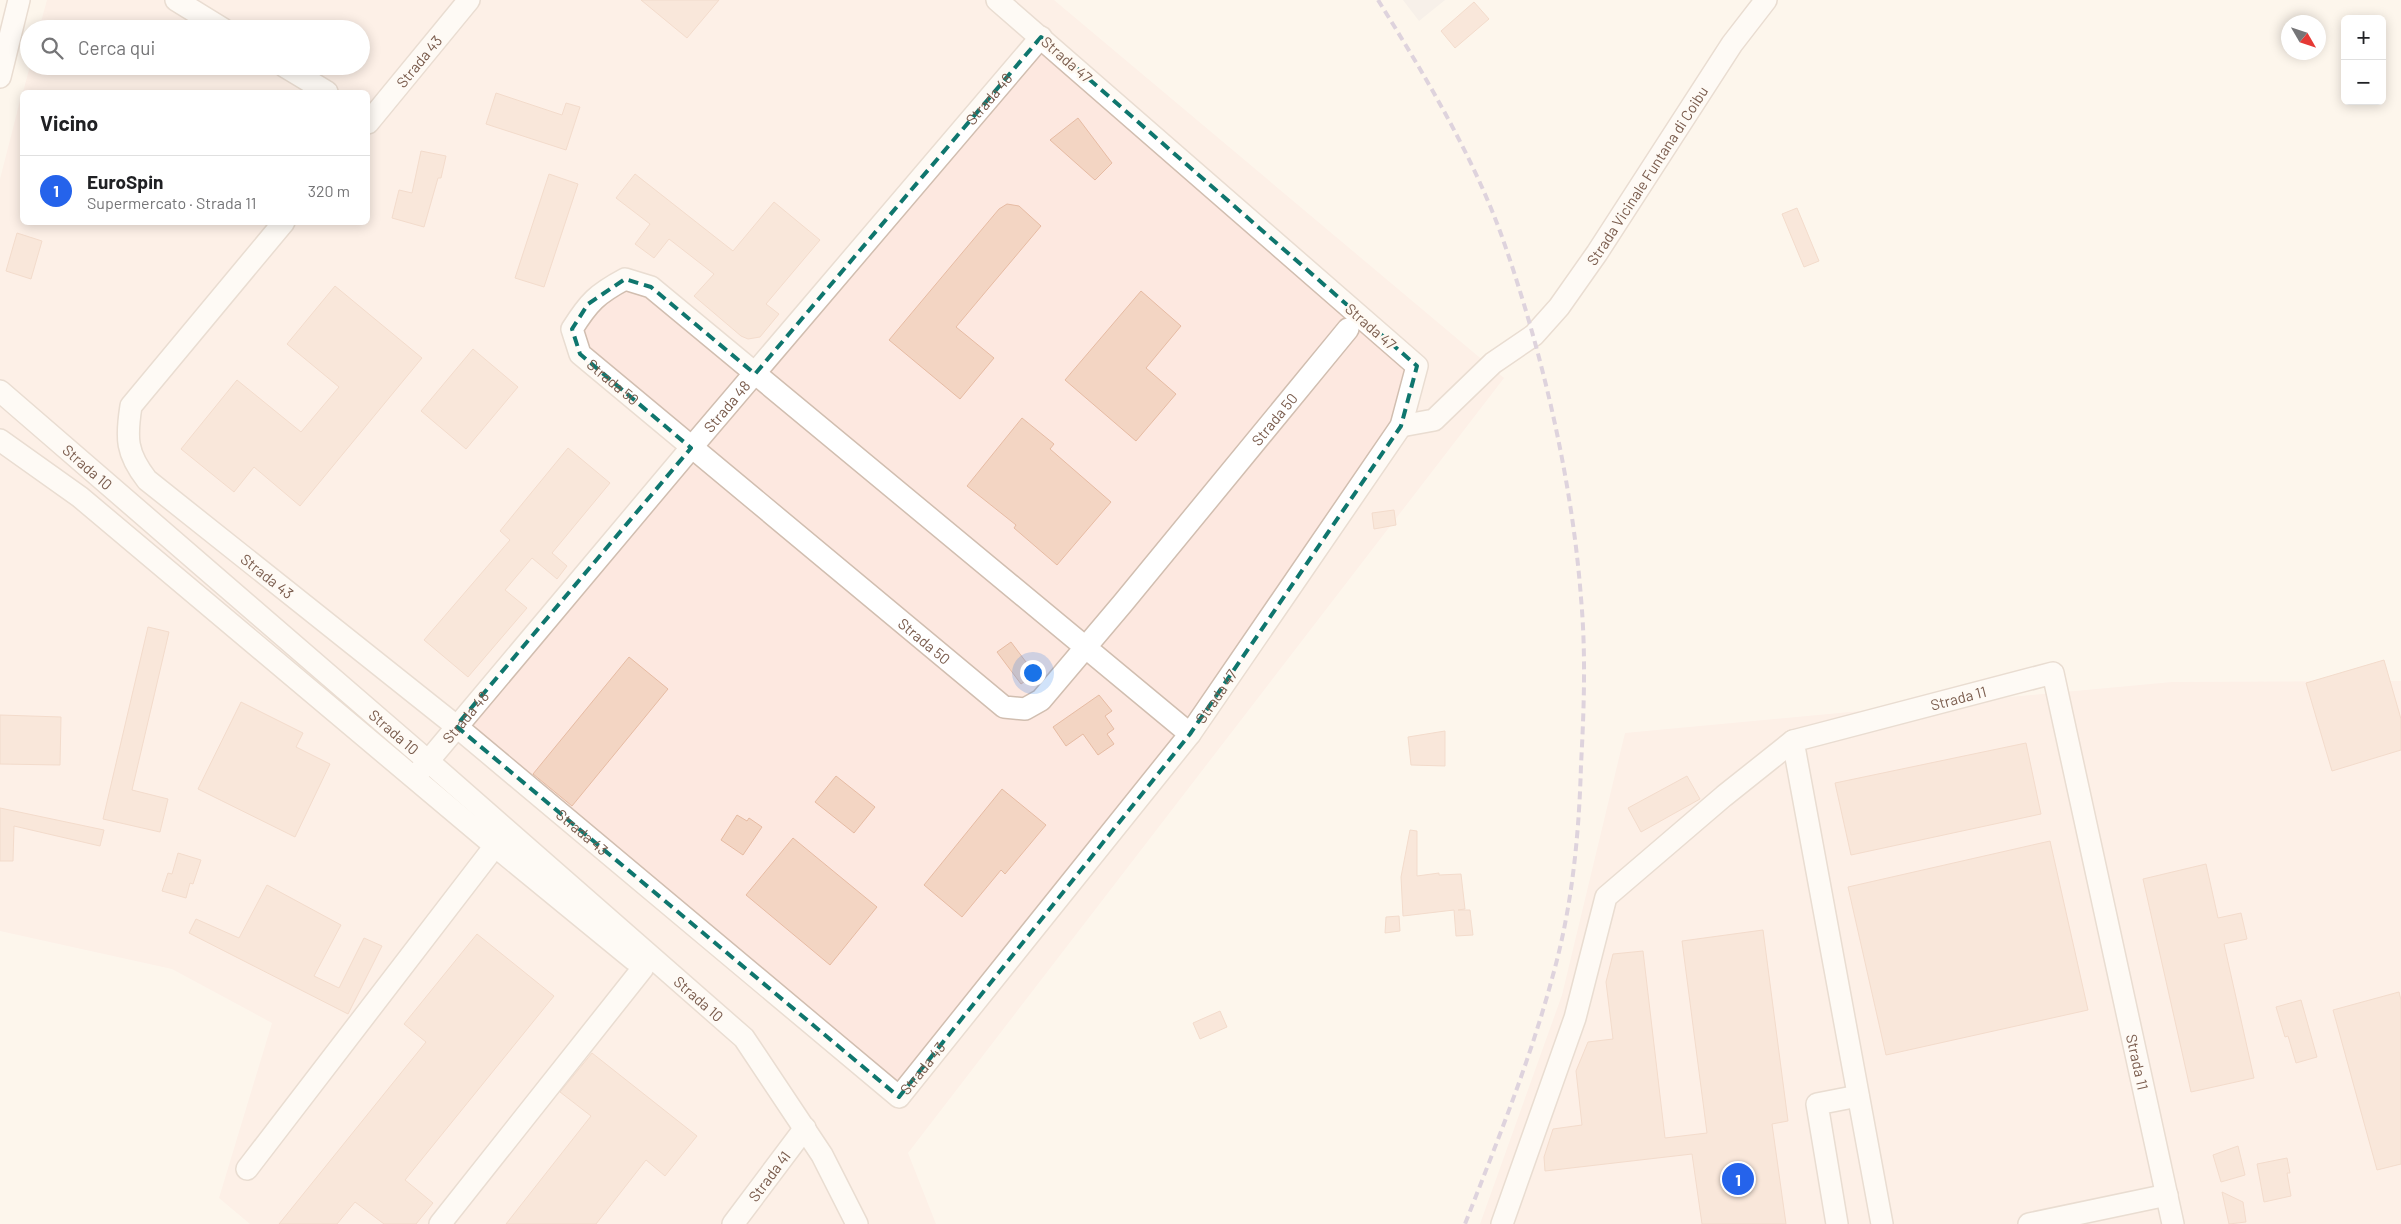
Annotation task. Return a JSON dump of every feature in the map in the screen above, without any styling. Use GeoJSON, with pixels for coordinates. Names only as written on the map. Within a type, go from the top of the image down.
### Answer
{"type":"FeatureCollection","features":[{"type":"Feature","properties":{"kind":"street"},"geometry":{"type":"LineString","coordinates":[[0,77],[19,0]]}},
{"type":"Feature","properties":{"kind":"street"},"geometry":{"type":"LineString","coordinates":[[176,0],[208,20]]}},
{"type":"Feature","properties":{"kind":"street","name":"Strada 43"},"geometry":{"type":"LineString","coordinates":[[370,118],[469,0]]}},
{"type":"Feature","properties":{"kind":"street","name":"Strada 47"},"geometry":{"type":"LineString","coordinates":[[997,0],[1417,366],[1401,426],[1190,734]]}},
{"type":"Feature","properties":{"kind":"street","name":"Strada Vicinale Funtana di Coibu"},"geometry":{"type":"LineString","coordinates":[[1401,426],[1434,420],[1493,363],[1534,335],[1559,307],[1597,253],[1732,44],[1766,0]]}},
{"type":"Feature","properties":{"kind":"street","name":"Strada 48"},"geometry":{"type":"LineString","coordinates":[[414,778],[691,448],[1041,37]]}},
{"type":"Feature","properties":{"kind":"street"},"geometry":{"type":"LineString","coordinates":[[299,75],[324,90]]}},
{"type":"Feature","properties":{"kind":"street","name":"Strada 43"},"geometry":{"type":"LineString","coordinates":[[282,225],[131,406],[126,435],[133,462],[147,480],[456,726],[899,1097],[1190,734]]}},
{"type":"Feature","properties":{"kind":"street","name":"Strada 50"},"geometry":{"type":"LineString","coordinates":[[1190,734],[1085,648],[651,287],[625,279],[602,291],[588,304],[572,329],[580,354],[691,448],[1004,707],[1025,709],[1041,700],[1085,648],[1348,329]]}},
{"type":"Feature","properties":{"kind":"street","name":"Strada 10"},"geometry":{"type":"LineString","coordinates":[[0,392],[428,761],[744,1038],[822,1155],[857,1224]]}},
{"type":"Feature","properties":{"kind":"street","name":"Strada 10"},"geometry":{"type":"LineString","coordinates":[[0,440],[80,497],[643,968],[775,1084]]}},
{"type":"Feature","properties":{"kind":"street","name":"Strada 11"},"geometry":{"type":"LineString","coordinates":[[1793,741],[2053,673],[2173,1224]]}},
{"type":"Feature","properties":{"kind":"street"},"geometry":{"type":"LineString","coordinates":[[1502,1224],[1575,1018],[1606,897],[1724,796],[1793,741],[1882,1224]]}},
{"type":"Feature","properties":{"kind":"street"},"geometry":{"type":"LineString","coordinates":[[247,1169],[495,846]]}},
{"type":"Feature","properties":{"kind":"street"},"geometry":{"type":"LineString","coordinates":[[440,1224],[643,968]]}},
{"type":"Feature","properties":{"kind":"street"},"geometry":{"type":"LineString","coordinates":[[1837,1224],[1816,1104],[1858,1096]]}},
{"type":"Feature","properties":{"kind":"street","name":"Strada 41"},"geometry":{"type":"LineString","coordinates":[[733,1224],[804,1128]]}},
{"type":"Feature","properties":{"kind":"street"},"geometry":{"type":"LineString","coordinates":[[2029,1224],[2167,1195]]}},
{"type":"Feature","properties":{"kind":"highlighted area"},"geometry":{"type":"Polygon","coordinates":[[[1041,37],[1417,366],[1401,426],[1190,734],[899,1097],[456,726],[691,448],[580,354],[572,329],[588,304],[625,279],[651,287],[755,374],[1041,37]]]}},
{"type":"Feature","properties":{"kind":"shaded area"},"geometry":{"type":"Polygon","coordinates":[[[47,0],[1054,0],[1504,378],[908,1153],[936,1224],[250,1224],[219,1198],[272,1023],[172,969],[0,931],[0,179],[20,101],[20,225],[370,225],[370,90],[24,90],[28,75],[370,75],[370,20],[41,20],[47,0]]]}},
{"type":"Feature","properties":{"kind":"shaded area"},"geometry":{"type":"Polygon","coordinates":[[[1403,0],[1445,0],[1419,21],[1403,0]]]}},
{"type":"Feature","properties":{"kind":"shaded area"},"geometry":{"type":"Polygon","coordinates":[[[2401,681],[2401,1224],[1480,1224],[1562,995],[1625,733],[2172,682],[2401,681]]]}},
{"type":"Feature","properties":{"kind":"building"},"geometry":{"type":"Polygon","coordinates":[[[641,0],[719,0],[687,38],[641,0]]]}},
{"type":"Feature","properties":{"kind":"building"},"geometry":{"type":"Polygon","coordinates":[[[1474,2],[1489,19],[1455,48],[1441,31],[1474,2]]]}},
{"type":"Feature","properties":{"kind":"building"},"geometry":{"type":"Polygon","coordinates":[[[496,93],[562,115],[566,103],[580,107],[566,150],[486,124],[496,93]]]}},
{"type":"Feature","properties":{"kind":"building"},"geometry":{"type":"Polygon","coordinates":[[[1078,118],[1112,163],[1095,180],[1050,140],[1078,118]]]}},
{"type":"Feature","properties":{"kind":"building"},"geometry":{"type":"Polygon","coordinates":[[[421,151],[446,156],[441,178],[438,178],[424,227],[392,218],[399,190],[412,193],[421,151]]]}},
{"type":"Feature","properties":{"kind":"building"},"geometry":{"type":"Polygon","coordinates":[[[549,174],[578,184],[544,287],[515,278],[549,174]]]}},
{"type":"Feature","properties":{"kind":"building"},"geometry":{"type":"Polygon","coordinates":[[[635,174],[733,251],[774,202],[820,240],[766,304],[779,314],[760,337],[748,339],[741,336],[694,296],[714,274],[669,239],[654,258],[635,244],[650,224],[616,198],[635,174]]]}},
{"type":"Feature","properties":{"kind":"building"},"geometry":{"type":"Polygon","coordinates":[[[1007,204],[1019,206],[1041,226],[956,327],[994,358],[960,399],[889,340],[999,209],[1007,204]]]}},
{"type":"Feature","properties":{"kind":"building"},"geometry":{"type":"Polygon","coordinates":[[[1797,208],[1819,261],[1804,267],[1782,214],[1797,208]]]}},
{"type":"Feature","properties":{"kind":"building"},"geometry":{"type":"Polygon","coordinates":[[[17,233],[42,241],[31,279],[6,271],[17,233]]]}},
{"type":"Feature","properties":{"kind":"building"},"geometry":{"type":"Polygon","coordinates":[[[335,286],[422,358],[300,506],[254,467],[234,492],[181,449],[237,380],[301,432],[339,387],[287,344],[335,286]]]}},
{"type":"Feature","properties":{"kind":"building"},"geometry":{"type":"Polygon","coordinates":[[[1141,291],[1181,326],[1146,368],[1176,394],[1136,441],[1065,380],[1141,291]]]}},
{"type":"Feature","properties":{"kind":"building"},"geometry":{"type":"Polygon","coordinates":[[[473,349],[518,387],[466,449],[421,411],[473,349]]]}},
{"type":"Feature","properties":{"kind":"building"},"geometry":{"type":"Polygon","coordinates":[[[1022,418],[1054,444],[1050,449],[1111,502],[1057,565],[1014,528],[1016,525],[967,486],[1022,418]]]}},
{"type":"Feature","properties":{"kind":"building"},"geometry":{"type":"Polygon","coordinates":[[[568,448],[610,483],[552,553],[567,566],[557,579],[532,558],[505,590],[527,608],[468,677],[424,640],[510,540],[500,531],[568,448]]]}},
{"type":"Feature","properties":{"kind":"building"},"geometry":{"type":"Polygon","coordinates":[[[1394,510],[1396,525],[1374,529],[1372,513],[1394,510]]]}},
{"type":"Feature","properties":{"kind":"building"},"geometry":{"type":"Polygon","coordinates":[[[148,627],[169,632],[132,790],[168,799],[160,832],[103,819],[148,627]]]}},
{"type":"Feature","properties":{"kind":"building"},"geometry":{"type":"Polygon","coordinates":[[[1011,642],[1035,674],[1021,684],[997,652],[1011,642]]]}},
{"type":"Feature","properties":{"kind":"building"},"geometry":{"type":"Polygon","coordinates":[[[629,657],[668,689],[572,806],[533,774],[629,657]]]}},
{"type":"Feature","properties":{"kind":"building"},"geometry":{"type":"Polygon","coordinates":[[[2384,660],[2401,719],[2401,750],[2332,771],[2306,683],[2384,660]]]}},
{"type":"Feature","properties":{"kind":"building"},"geometry":{"type":"Polygon","coordinates":[[[1099,695],[1112,711],[1105,716],[1114,729],[1107,734],[1114,744],[1098,755],[1083,734],[1066,746],[1053,727],[1099,695]]]}},
{"type":"Feature","properties":{"kind":"building"},"geometry":{"type":"Polygon","coordinates":[[[241,702],[303,733],[296,747],[330,764],[295,837],[198,789],[241,702]]]}},
{"type":"Feature","properties":{"kind":"building"},"geometry":{"type":"Polygon","coordinates":[[[0,715],[61,717],[60,765],[0,764],[0,715]]]}},
{"type":"Feature","properties":{"kind":"building"},"geometry":{"type":"Polygon","coordinates":[[[1445,731],[1445,766],[1411,765],[1408,737],[1445,731]]]}},
{"type":"Feature","properties":{"kind":"building"},"geometry":{"type":"Polygon","coordinates":[[[2026,743],[2041,814],[1851,855],[1835,783],[2026,743]]]}},
{"type":"Feature","properties":{"kind":"building"},"geometry":{"type":"Polygon","coordinates":[[[836,776],[875,807],[854,833],[815,802],[836,776]]]}},
{"type":"Feature","properties":{"kind":"building"},"geometry":{"type":"Polygon","coordinates":[[[1687,776],[1700,799],[1641,832],[1628,808],[1687,776]]]}},
{"type":"Feature","properties":{"kind":"building"},"geometry":{"type":"Polygon","coordinates":[[[1002,789],[1046,825],[1005,874],[1001,870],[962,917],[924,885],[1002,789]]]}},
{"type":"Feature","properties":{"kind":"building"},"geometry":{"type":"Polygon","coordinates":[[[0,808],[104,830],[100,846],[14,826],[13,861],[0,861],[0,808]]]}},
{"type":"Feature","properties":{"kind":"building"},"geometry":{"type":"Polygon","coordinates":[[[737,815],[747,821],[749,818],[762,827],[743,855],[721,840],[737,815]]]}},
{"type":"Feature","properties":{"kind":"building"},"geometry":{"type":"Polygon","coordinates":[[[1410,830],[1417,831],[1417,876],[1439,873],[1439,875],[1461,874],[1465,909],[1458,910],[1470,910],[1473,935],[1456,936],[1454,910],[1403,916],[1401,877],[1410,830]]]}},
{"type":"Feature","properties":{"kind":"building"},"geometry":{"type":"Polygon","coordinates":[[[793,838],[877,907],[830,965],[746,895],[793,838]]]}},
{"type":"Feature","properties":{"kind":"building"},"geometry":{"type":"Polygon","coordinates":[[[2050,841],[2088,1010],[1886,1055],[1848,887],[2050,841]]]}},
{"type":"Feature","properties":{"kind":"building"},"geometry":{"type":"Polygon","coordinates":[[[178,853],[201,860],[193,884],[190,883],[186,898],[162,891],[168,873],[172,874],[178,853]]]}},
{"type":"Feature","properties":{"kind":"building"},"geometry":{"type":"Polygon","coordinates":[[[2206,864],[2218,918],[2241,913],[2247,939],[2224,944],[2254,1078],[2191,1092],[2143,879],[2206,864]]]}},
{"type":"Feature","properties":{"kind":"building"},"geometry":{"type":"Polygon","coordinates":[[[267,885],[341,925],[314,976],[339,988],[364,938],[382,946],[348,1014],[189,933],[196,919],[239,938],[267,885]]]}},
{"type":"Feature","properties":{"kind":"building"},"geometry":{"type":"Polygon","coordinates":[[[1399,916],[1400,931],[1385,933],[1386,917],[1399,916]]]}},
{"type":"Feature","properties":{"kind":"building"},"geometry":{"type":"Polygon","coordinates":[[[1763,930],[1788,1121],[1772,1124],[1786,1224],[1702,1224],[1692,1154],[1545,1171],[1544,1157],[1553,1129],[1582,1125],[1576,1071],[1588,1042],[1613,1039],[1606,982],[1613,954],[1643,951],[1665,1138],[1707,1133],[1682,941],[1763,930]]]}},
{"type":"Feature","properties":{"kind":"building"},"geometry":{"type":"Polygon","coordinates":[[[477,934],[554,996],[405,1180],[433,1203],[416,1224],[384,1224],[355,1202],[337,1224],[279,1224],[426,1042],[404,1024],[477,934]]]}},
{"type":"Feature","properties":{"kind":"building"},"geometry":{"type":"Polygon","coordinates":[[[2399,992],[2401,1000],[2401,1164],[2377,1170],[2333,1010],[2399,992]]]}},
{"type":"Feature","properties":{"kind":"building"},"geometry":{"type":"Polygon","coordinates":[[[2301,1000],[2317,1057],[2296,1063],[2288,1036],[2285,1037],[2276,1007],[2301,1000]]]}},
{"type":"Feature","properties":{"kind":"building"},"geometry":{"type":"Polygon","coordinates":[[[1220,1011],[1227,1027],[1200,1039],[1193,1023],[1220,1011]]]}},
{"type":"Feature","properties":{"kind":"building"},"geometry":{"type":"Polygon","coordinates":[[[592,1053],[697,1136],[665,1176],[646,1160],[596,1224],[506,1224],[591,1116],[560,1092],[592,1053]]]}},
{"type":"Feature","properties":{"kind":"building"},"geometry":{"type":"Polygon","coordinates":[[[2238,1146],[2245,1175],[2221,1182],[2213,1155],[2238,1146]]]}},
{"type":"Feature","properties":{"kind":"building"},"geometry":{"type":"Polygon","coordinates":[[[2287,1158],[2290,1173],[2287,1173],[2291,1196],[2264,1202],[2257,1164],[2287,1158]]]}},
{"type":"Feature","properties":{"kind":"building"},"geometry":{"type":"Polygon","coordinates":[[[2222,1192],[2243,1202],[2246,1222],[2229,1224],[2222,1192]]]}},
{"type":"Feature","properties":{"kind":"railway"},"geometry":{"type":"LineString","coordinates":[[1378,0],[1429,85],[1476,173],[1516,277],[1553,413],[1577,553],[1583,619],[1584,682],[1580,792],[1570,897],[1560,949],[1534,1039],[1465,1224]]}},
{"type":"Feature","properties":{"kind":"place","name":"EuroSpin"},"geometry":{"type":"Point","coordinates":[1738,1179]}}]}
